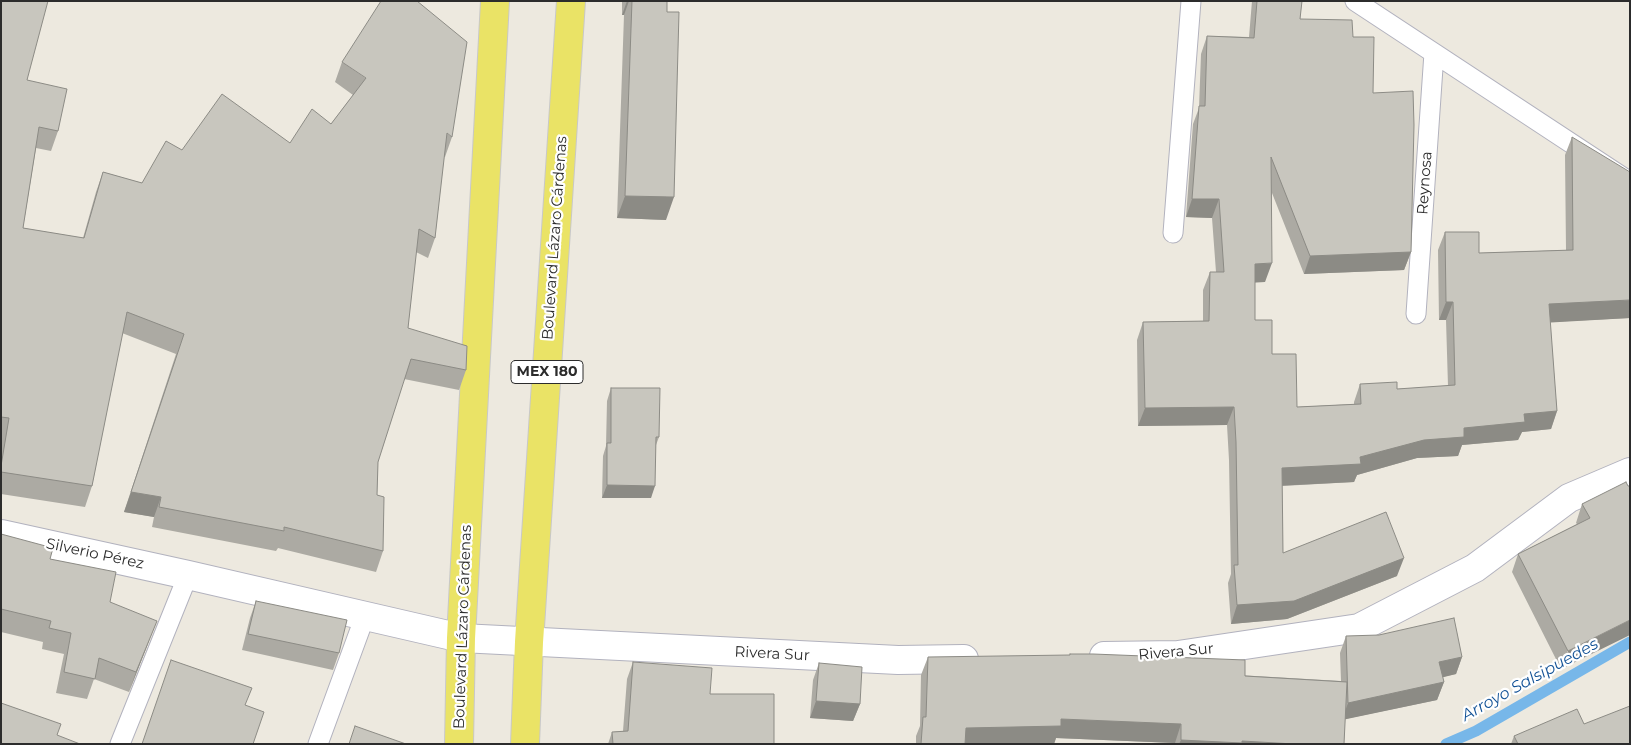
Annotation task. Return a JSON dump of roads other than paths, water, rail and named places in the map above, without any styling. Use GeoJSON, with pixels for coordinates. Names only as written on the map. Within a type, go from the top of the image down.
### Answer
{"type":"FeatureCollection","features":[{"type":"Feature","properties":{"kind":"main road","name":"Boulevard Lázaro Cárdenas"},"geometry":{"type":"LineString","coordinates":[[459,744],[461,638],[494,1]]}},
{"type":"Feature","properties":{"kind":"main road","name":"Boulevard Lázaro Cárdenas"},"geometry":{"type":"LineString","coordinates":[[526,744],[529,642],[571,1]]}},
{"type":"Feature","properties":{"kind":"street","name":"Rivera Sur"},"geometry":{"type":"LineString","coordinates":[[1081,657],[1178,655],[1359,628],[1475,568],[1569,498],[1630,472]]}},
{"type":"Feature","properties":{"kind":"street","name":"Silverio Pérez"},"geometry":{"type":"LineString","coordinates":[[1,534],[461,638]]}},
{"type":"Feature","properties":{"kind":"street","name":"Rivera Sur"},"geometry":{"type":"LineString","coordinates":[[461,638],[898,660],[985,658]]}},
{"type":"Feature","properties":{"kind":"lane"},"geometry":{"type":"LineString","coordinates":[[1174,233],[1191,1]]}},
{"type":"Feature","properties":{"kind":"lane"},"geometry":{"type":"LineString","coordinates":[[1355,1],[1630,182]]}},
{"type":"Feature","properties":{"kind":"lane","name":"Reynosa"},"geometry":{"type":"LineString","coordinates":[[1416,314],[1434,52]]}},
{"type":"Feature","properties":{"kind":"lane"},"geometry":{"type":"LineString","coordinates":[[120,744],[188,575]]}},
{"type":"Feature","properties":{"kind":"lane"},"geometry":{"type":"LineString","coordinates":[[318,744],[365,616]]}},
{"type":"Feature","properties":{"kind":"waterway","name":"Arroyo Salsipuedes"},"geometry":{"type":"LineString","coordinates":[[1446,744],[1476,731],[1630,642]]}}]}
